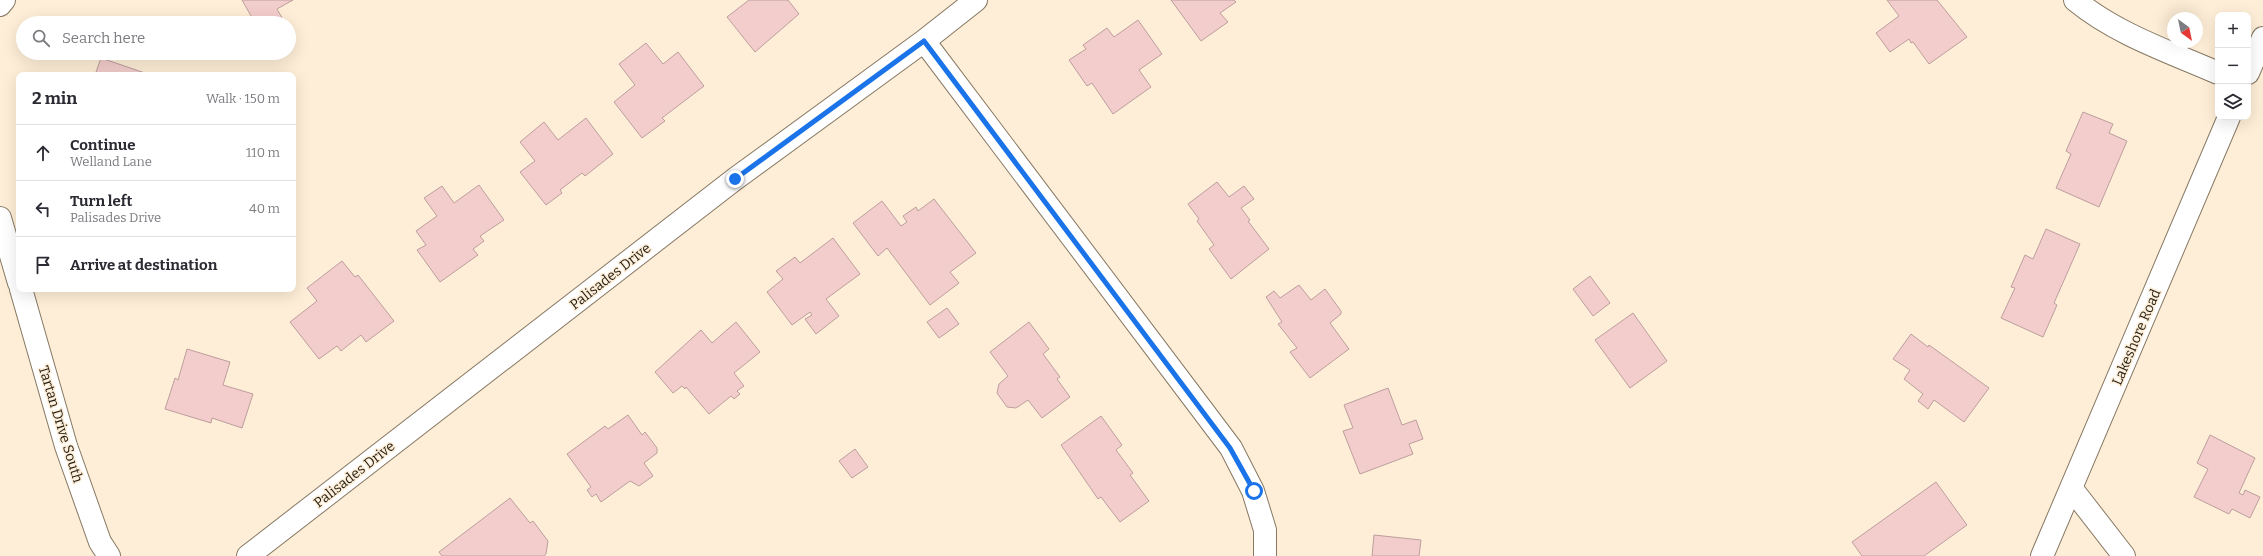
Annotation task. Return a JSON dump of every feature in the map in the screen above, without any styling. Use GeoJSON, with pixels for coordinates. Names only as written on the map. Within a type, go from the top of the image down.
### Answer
{"type":"FeatureCollection","features":[{"type":"Feature","properties":{"kind":"street"},"geometry":{"type":"LineString","coordinates":[[0,5],[4,0]]}},
{"type":"Feature","properties":{"kind":"street","name":"Palisades Drive"},"geometry":{"type":"LineString","coordinates":[[248,556],[735,179],[924,41],[976,0]]}},
{"type":"Feature","properties":{"kind":"street"},"geometry":{"type":"LineString","coordinates":[[2075,0],[2088,11],[2140,39],[2215,72]]}},
{"type":"Feature","properties":{"kind":"street"},"geometry":{"type":"LineString","coordinates":[[2251,66],[2263,38]]}},
{"type":"Feature","properties":{"kind":"street"},"geometry":{"type":"LineString","coordinates":[[924,41],[1230,448],[1254,491],[1265,530],[1265,556]]}},
{"type":"Feature","properties":{"kind":"street","name":"Lakeshore Road"},"geometry":{"type":"LineString","coordinates":[[2042,556],[2229,120]]}},
{"type":"Feature","properties":{"kind":"street"},"geometry":{"type":"LineString","coordinates":[[0,218],[16,273]]}},
{"type":"Feature","properties":{"kind":"street","name":"Tartan Drive South"},"geometry":{"type":"LineString","coordinates":[[22,292],[66,446],[100,542],[109,556]]}},
{"type":"Feature","properties":{"kind":"street"},"geometry":{"type":"LineString","coordinates":[[2072,488],[2124,556]]}},
{"type":"Feature","properties":{"kind":"building"},"geometry":{"type":"Polygon","coordinates":[[[242,0],[293,0],[277,9],[281,16],[251,16],[242,0]]]}},
{"type":"Feature","properties":{"kind":"building"},"geometry":{"type":"Polygon","coordinates":[[[749,0],[788,0],[799,14],[755,52],[727,17],[749,0]]]}},
{"type":"Feature","properties":{"kind":"building"},"geometry":{"type":"Polygon","coordinates":[[[1171,0],[1234,0],[1236,2],[1220,13],[1228,22],[1201,41],[1171,0]]]}},
{"type":"Feature","properties":{"kind":"building"},"geometry":{"type":"Polygon","coordinates":[[[1887,0],[1937,0],[1967,37],[1929,64],[1913,42],[1911,43],[1909,39],[1890,52],[1876,33],[1899,16],[1887,0]]]}},
{"type":"Feature","properties":{"kind":"building"},"geometry":{"type":"Polygon","coordinates":[[[1138,20],[1162,54],[1139,70],[1151,87],[1113,114],[1092,83],[1087,86],[1069,60],[1086,49],[1083,45],[1107,28],[1114,37],[1138,20]]]}},
{"type":"Feature","properties":{"kind":"building"},"geometry":{"type":"Polygon","coordinates":[[[646,43],[663,64],[678,52],[704,86],[662,118],[665,121],[642,138],[614,102],[635,85],[619,64],[646,43]]]}},
{"type":"Feature","properties":{"kind":"building"},"geometry":{"type":"Polygon","coordinates":[[[100,60],[107,60],[142,72],[96,72],[100,60]]]}},
{"type":"Feature","properties":{"kind":"building"},"geometry":{"type":"Polygon","coordinates":[[[2083,112],[2113,124],[2109,133],[2127,141],[2099,207],[2056,188],[2071,154],[2066,151],[2083,112]]]}},
{"type":"Feature","properties":{"kind":"building"},"geometry":{"type":"Polygon","coordinates":[[[586,118],[613,154],[585,176],[582,173],[560,190],[562,193],[546,205],[520,172],[535,161],[520,142],[544,122],[558,140],[586,118]]]}},
{"type":"Feature","properties":{"kind":"building"},"geometry":{"type":"Polygon","coordinates":[[[1217,182],[1229,197],[1244,186],[1254,199],[1241,208],[1250,220],[1248,221],[1269,249],[1231,279],[1209,249],[1214,245],[1197,221],[1199,219],[1188,204],[1217,182]]]}},
{"type":"Feature","properties":{"kind":"building"},"geometry":{"type":"Polygon","coordinates":[[[479,185],[504,220],[480,236],[484,241],[473,249],[478,255],[440,282],[417,250],[426,245],[416,231],[437,216],[424,198],[442,186],[454,203],[479,185]]]}},
{"type":"Feature","properties":{"kind":"building"},"geometry":{"type":"Polygon","coordinates":[[[934,199],[976,253],[950,272],[959,283],[930,305],[887,248],[878,256],[853,223],[882,201],[901,226],[907,222],[903,216],[916,207],[918,211],[934,199]]]}},
{"type":"Feature","properties":{"kind":"building"},"geometry":{"type":"Polygon","coordinates":[[[2046,229],[2080,244],[2054,303],[2057,305],[2043,337],[2001,318],[2015,288],[2011,287],[2025,255],[2033,259],[2046,229]]]}},
{"type":"Feature","properties":{"kind":"building"},"geometry":{"type":"Polygon","coordinates":[[[833,238],[860,274],[826,299],[839,316],[816,334],[805,319],[812,315],[810,312],[792,325],[767,292],[783,279],[776,271],[795,257],[800,263],[833,238]]]}},
{"type":"Feature","properties":{"kind":"building"},"geometry":{"type":"Polygon","coordinates":[[[342,261],[355,277],[358,275],[394,321],[366,342],[361,335],[341,351],[337,346],[319,359],[290,322],[317,301],[307,288],[342,261]]]}},
{"type":"Feature","properties":{"kind":"building"},"geometry":{"type":"Polygon","coordinates":[[[1590,276],[1610,303],[1593,316],[1573,289],[1590,276]]]}},
{"type":"Feature","properties":{"kind":"building"},"geometry":{"type":"Polygon","coordinates":[[[1299,285],[1311,300],[1325,289],[1341,311],[1341,314],[1330,323],[1349,349],[1310,378],[1290,352],[1297,348],[1278,324],[1282,322],[1266,297],[1274,291],[1280,298],[1299,285]]]}},
{"type":"Feature","properties":{"kind":"building"},"geometry":{"type":"Polygon","coordinates":[[[947,308],[959,324],[939,338],[927,322],[947,308]]]}},
{"type":"Feature","properties":{"kind":"building"},"geometry":{"type":"Polygon","coordinates":[[[1633,313],[1667,361],[1630,388],[1595,340],[1633,313]]]}},
{"type":"Feature","properties":{"kind":"building"},"geometry":{"type":"Polygon","coordinates":[[[736,322],[760,352],[734,373],[744,386],[737,391],[740,394],[734,399],[731,396],[709,414],[686,387],[685,389],[682,386],[673,393],[655,372],[701,330],[712,343],[736,322]]]}},
{"type":"Feature","properties":{"kind":"building"},"geometry":{"type":"Polygon","coordinates":[[[1029,322],[1049,349],[1043,354],[1060,377],[1057,379],[1070,397],[1042,418],[1028,400],[1016,408],[1007,407],[997,393],[999,384],[1008,376],[990,352],[1029,322]]]}},
{"type":"Feature","properties":{"kind":"building"},"geometry":{"type":"Polygon","coordinates":[[[1911,334],[1928,347],[1929,345],[1989,388],[1964,422],[1934,400],[1928,409],[1918,401],[1923,394],[1904,379],[1910,370],[1893,359],[1911,334]]]}},
{"type":"Feature","properties":{"kind":"building"},"geometry":{"type":"Polygon","coordinates":[[[187,349],[230,362],[223,385],[253,394],[242,428],[212,418],[211,423],[165,409],[175,378],[178,380],[187,349]]]}},
{"type":"Feature","properties":{"kind":"building"},"geometry":{"type":"Polygon","coordinates":[[[1388,388],[1402,425],[1416,420],[1423,439],[1409,444],[1413,454],[1360,474],[1343,431],[1353,428],[1344,405],[1388,388]]]}},
{"type":"Feature","properties":{"kind":"building"},"geometry":{"type":"Polygon","coordinates":[[[628,415],[642,435],[645,432],[657,448],[657,453],[644,463],[653,476],[639,486],[630,481],[601,502],[596,494],[592,497],[587,490],[591,487],[567,454],[605,426],[608,429],[628,415]]]}},
{"type":"Feature","properties":{"kind":"building"},"geometry":{"type":"Polygon","coordinates":[[[1101,416],[1122,445],[1116,450],[1133,473],[1130,475],[1149,501],[1120,522],[1101,497],[1098,499],[1061,445],[1101,416]]]}},
{"type":"Feature","properties":{"kind":"building"},"geometry":{"type":"Polygon","coordinates":[[[2210,435],[2255,458],[2239,493],[2243,495],[2245,490],[2260,497],[2250,518],[2232,509],[2229,514],[2194,497],[2208,469],[2197,463],[2210,435]]]}},
{"type":"Feature","properties":{"kind":"building"},"geometry":{"type":"Polygon","coordinates":[[[855,449],[868,467],[852,478],[839,461],[855,449]]]}},
{"type":"Feature","properties":{"kind":"building"},"geometry":{"type":"Polygon","coordinates":[[[1936,482],[1967,525],[1924,556],[1862,556],[1852,542],[1936,482]]]}},
{"type":"Feature","properties":{"kind":"building"},"geometry":{"type":"Polygon","coordinates":[[[510,498],[530,523],[533,521],[548,541],[546,554],[544,556],[442,556],[439,552],[510,498]]]}},
{"type":"Feature","properties":{"kind":"building"},"geometry":{"type":"Polygon","coordinates":[[[1374,535],[1421,540],[1419,556],[1372,556],[1374,535]]]}},
{"type":"Feature","properties":{"kind":"route"},"geometry":{"type":"LineString","coordinates":[[735,179],[924,41],[1230,448],[1254,491]]}}]}
